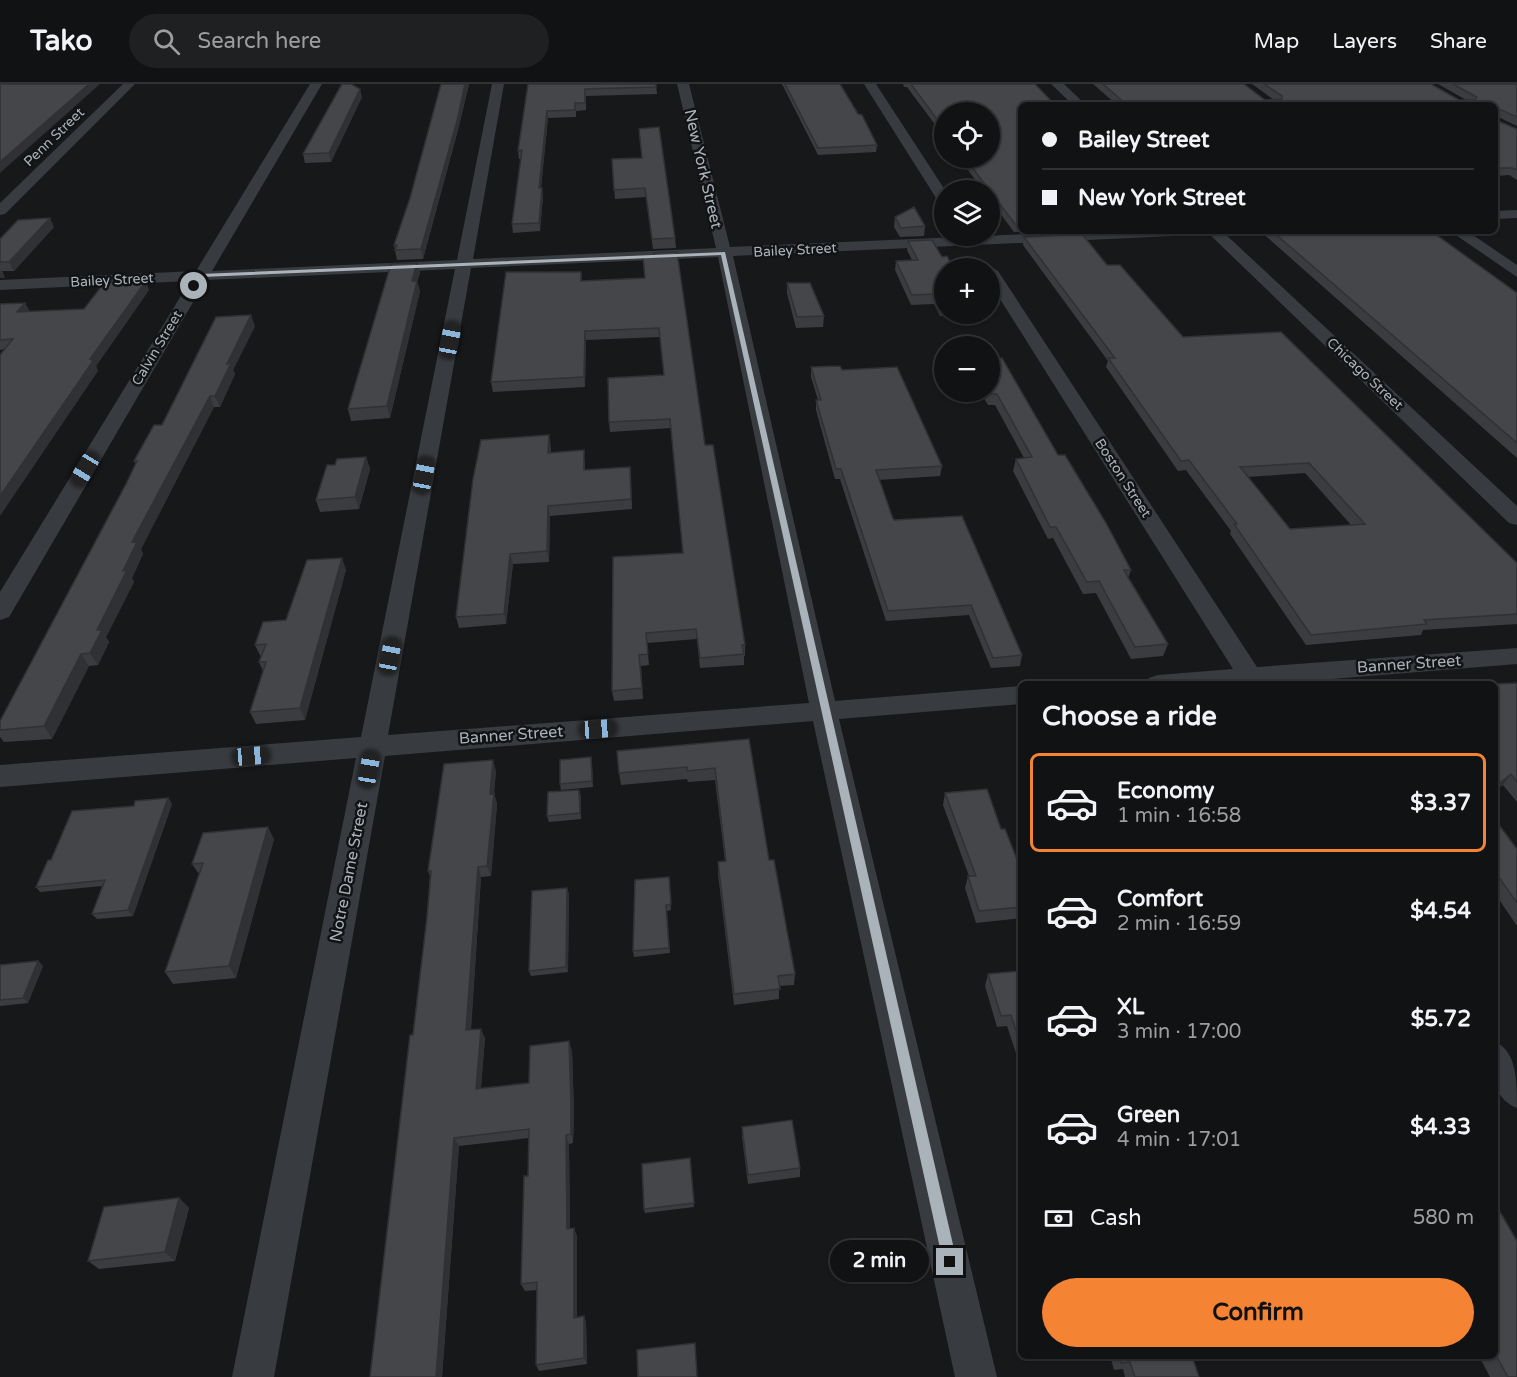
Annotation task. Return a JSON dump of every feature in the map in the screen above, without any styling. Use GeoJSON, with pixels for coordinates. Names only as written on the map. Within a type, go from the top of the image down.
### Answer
{"type":"FeatureCollection","features":[{"type":"Feature","properties":{"kind":"street","name":"Penn Street"},"geometry":{"type":"LineString","coordinates":[[0,211],[129,84]]}},
{"type":"Feature","properties":{"kind":"street","name":"Calvin Street"},"geometry":{"type":"LineString","coordinates":[[0,612],[316,84]]}},
{"type":"Feature","properties":{"kind":"street","name":"Notre Dame Street"},"geometry":{"type":"LineString","coordinates":[[253,1377],[498,84]]}},
{"type":"Feature","properties":{"kind":"street","name":"New York Street"},"geometry":{"type":"LineString","coordinates":[[683,84],[976,1377]]}},
{"type":"Feature","properties":{"kind":"street"},"geometry":{"type":"LineString","coordinates":[[870,84],[934,184]]}},
{"type":"Feature","properties":{"kind":"street"},"geometry":{"type":"LineString","coordinates":[[1057,84],[1077,102]]}},
{"type":"Feature","properties":{"kind":"street"},"geometry":{"type":"LineString","coordinates":[[1498,215],[1517,214]]}},
{"type":"Feature","properties":{"kind":"street","name":"Bailey Street"},"geometry":{"type":"LineString","coordinates":[[1000,238],[1110,234]]}},
{"type":"Feature","properties":{"kind":"street","name":"Chicago Street"},"geometry":{"type":"LineString","coordinates":[[1216,234],[1517,518]]}},
{"type":"Feature","properties":{"kind":"street"},"geometry":{"type":"LineString","coordinates":[[1461,234],[1517,272]]}},
{"type":"Feature","properties":{"kind":"street","name":"Bailey Street"},"geometry":{"type":"LineString","coordinates":[[0,285],[723,253],[934,241]]}},
{"type":"Feature","properties":{"kind":"street","name":"Boston Street"},"geometry":{"type":"LineString","coordinates":[[1000,287],[1253,680]]}},
{"type":"Feature","properties":{"kind":"street","name":"Banner Street"},"geometry":{"type":"LineString","coordinates":[[1229,681],[1517,656]]}},
{"type":"Feature","properties":{"kind":"street","name":"Banner Street"},"geometry":{"type":"LineString","coordinates":[[0,776],[1018,695]]}},
{"type":"Feature","properties":{"kind":"street"},"geometry":{"type":"LineString","coordinates":[[1498,1061],[1517,1091]]}},
{"type":"Feature","properties":{"kind":"building"},"geometry":{"type":"Polygon","coordinates":[[[0,84],[89,84],[0,162],[0,84]]]}},
{"type":"Feature","properties":{"kind":"building"},"geometry":{"type":"Polygon","coordinates":[[[342,84],[351,84],[360,89],[329,153],[303,154],[342,84]]]}},
{"type":"Feature","properties":{"kind":"building"},"geometry":{"type":"Polygon","coordinates":[[[441,84],[465,84],[457,121],[421,249],[395,250],[397,245],[394,245],[410,198],[441,84]]]}},
{"type":"Feature","properties":{"kind":"building"},"geometry":{"type":"Polygon","coordinates":[[[528,84],[656,84],[656,87],[585,89],[585,103],[575,103],[575,110],[547,111],[539,188],[542,188],[539,223],[512,224],[522,150],[518,151],[528,84]]]}},
{"type":"Feature","properties":{"kind":"building"},"geometry":{"type":"Polygon","coordinates":[[[785,84],[840,84],[858,114],[862,115],[877,145],[818,148],[785,84]]]}},
{"type":"Feature","properties":{"kind":"building"},"geometry":{"type":"Polygon","coordinates":[[[911,84],[1035,84],[1052,102],[1018,102],[1018,224],[1015,224],[1000,204],[1000,180],[982,180],[973,168],[1000,168],[1000,102],[934,102],[934,115],[911,84]]]}},
{"type":"Feature","properties":{"kind":"building"},"geometry":{"type":"Polygon","coordinates":[[[1103,84],[1244,84],[1265,100],[1282,99],[1282,96],[1264,84],[1431,84],[1459,100],[1475,100],[1477,97],[1453,84],[1517,84],[1517,117],[1498,108],[1498,102],[1124,102],[1103,84]]]}},
{"type":"Feature","properties":{"kind":"building"},"geometry":{"type":"Polygon","coordinates":[[[1498,121],[1517,129],[1517,170],[1498,168],[1498,121]]]}},
{"type":"Feature","properties":{"kind":"building"},"geometry":{"type":"Polygon","coordinates":[[[659,127],[675,238],[652,239],[645,188],[614,190],[612,159],[642,158],[639,129],[659,127]]]}},
{"type":"Feature","properties":{"kind":"building"},"geometry":{"type":"Polygon","coordinates":[[[914,207],[925,226],[901,228],[895,217],[914,207]]]}},
{"type":"Feature","properties":{"kind":"building"},"geometry":{"type":"Polygon","coordinates":[[[50,218],[9,262],[0,262],[0,239],[18,220],[50,218]]]}},
{"type":"Feature","properties":{"kind":"building"},"geometry":{"type":"Polygon","coordinates":[[[1082,234],[1107,265],[1120,265],[1183,337],[1281,332],[1517,563],[1517,614],[1424,620],[1427,624],[1311,635],[1234,524],[1237,524],[1189,460],[1181,461],[1108,358],[1115,358],[1024,237],[1082,234]],[[1309,463],[1240,467],[1290,529],[1365,524],[1309,463]]]}},
{"type":"Feature","properties":{"kind":"building"},"geometry":{"type":"Polygon","coordinates":[[[1275,234],[1435,234],[1517,293],[1517,443],[1275,234]]]}},
{"type":"Feature","properties":{"kind":"building"},"geometry":{"type":"Polygon","coordinates":[[[932,240],[942,257],[947,256],[948,258],[934,258],[934,294],[912,295],[896,261],[918,260],[908,241],[932,240]]]}},
{"type":"Feature","properties":{"kind":"building"},"geometry":{"type":"Polygon","coordinates":[[[677,252],[705,445],[713,445],[745,645],[742,645],[744,654],[700,658],[696,629],[646,633],[648,654],[639,655],[642,688],[612,691],[613,557],[683,553],[670,419],[609,422],[608,378],[664,375],[659,328],[585,331],[584,377],[491,382],[506,272],[581,272],[581,281],[645,278],[643,257],[654,257],[654,253],[677,252]]]}},
{"type":"Feature","properties":{"kind":"building"},"geometry":{"type":"Polygon","coordinates":[[[417,263],[412,281],[417,281],[387,406],[348,409],[391,264],[417,263]]]}},
{"type":"Feature","properties":{"kind":"building"},"geometry":{"type":"Polygon","coordinates":[[[146,281],[90,359],[93,361],[0,496],[0,355],[13,339],[0,340],[0,304],[25,303],[17,312],[84,309],[104,283],[146,281]]]}},
{"type":"Feature","properties":{"kind":"building"},"geometry":{"type":"Polygon","coordinates":[[[787,283],[810,283],[824,316],[797,317],[787,283]]]}},
{"type":"Feature","properties":{"kind":"building"},"geometry":{"type":"Polygon","coordinates":[[[251,315],[227,364],[231,363],[215,396],[210,396],[132,542],[137,542],[123,571],[127,570],[97,630],[102,630],[90,653],[81,654],[44,726],[0,730],[0,721],[126,484],[137,461],[134,461],[154,425],[162,425],[216,317],[251,315]]]}},
{"type":"Feature","properties":{"kind":"building"},"geometry":{"type":"Polygon","coordinates":[[[1000,358],[1002,358],[1058,455],[1065,455],[1106,523],[1131,570],[1124,570],[1168,644],[1135,647],[1099,581],[1087,582],[1056,527],[1050,527],[1016,459],[1032,457],[1000,399],[1000,358]]]}},
{"type":"Feature","properties":{"kind":"building"},"geometry":{"type":"Polygon","coordinates":[[[840,366],[842,370],[897,367],[942,466],[876,470],[892,516],[894,520],[962,516],[1022,655],[993,658],[971,605],[888,611],[841,469],[836,469],[816,400],[821,400],[811,367],[840,366]]]}},
{"type":"Feature","properties":{"kind":"building"},"geometry":{"type":"Polygon","coordinates":[[[549,435],[548,453],[584,450],[584,470],[630,467],[631,499],[548,506],[547,551],[510,554],[504,614],[456,617],[473,479],[481,440],[549,435]]]}},
{"type":"Feature","properties":{"kind":"building"},"geometry":{"type":"Polygon","coordinates":[[[366,457],[355,497],[316,500],[327,465],[335,465],[337,459],[366,457]]]}},
{"type":"Feature","properties":{"kind":"building"},"geometry":{"type":"Polygon","coordinates":[[[342,558],[300,708],[250,712],[266,662],[259,662],[266,644],[255,645],[263,622],[286,620],[307,560],[342,558]]]}},
{"type":"Feature","properties":{"kind":"building"},"geometry":{"type":"Polygon","coordinates":[[[1517,683],[1517,782],[1511,774],[1498,784],[1498,684],[1517,683]]]}},
{"type":"Feature","properties":{"kind":"building"},"geometry":{"type":"Polygon","coordinates":[[[749,739],[769,860],[774,860],[795,974],[778,976],[780,989],[734,994],[718,862],[726,861],[715,768],[687,771],[687,767],[619,773],[617,751],[749,739]]]}},
{"type":"Feature","properties":{"kind":"building"},"geometry":{"type":"Polygon","coordinates":[[[591,757],[592,781],[560,784],[560,760],[591,757]]]}},
{"type":"Feature","properties":{"kind":"building"},"geometry":{"type":"Polygon","coordinates":[[[493,760],[490,794],[494,793],[487,866],[478,867],[466,1030],[481,1029],[476,1089],[529,1083],[530,1046],[569,1041],[571,1134],[566,1135],[567,1229],[574,1228],[574,1318],[584,1316],[584,1358],[536,1365],[537,1282],[521,1284],[524,1176],[528,1176],[529,1129],[454,1138],[436,1377],[370,1377],[410,1035],[413,1035],[427,917],[431,871],[428,871],[444,764],[493,760]]]}},
{"type":"Feature","properties":{"kind":"building"},"geometry":{"type":"Polygon","coordinates":[[[987,789],[1001,829],[1005,829],[1018,862],[1018,907],[979,911],[968,876],[976,876],[945,793],[987,789]]]}},
{"type":"Feature","properties":{"kind":"building"},"geometry":{"type":"Polygon","coordinates":[[[579,790],[580,813],[547,816],[548,792],[579,790]]]}},
{"type":"Feature","properties":{"kind":"building"},"geometry":{"type":"Polygon","coordinates":[[[168,798],[128,910],[92,914],[105,880],[36,887],[48,860],[51,860],[72,811],[134,806],[135,801],[168,798]]]}},
{"type":"Feature","properties":{"kind":"building"},"geometry":{"type":"Polygon","coordinates":[[[1498,824],[1517,849],[1517,903],[1498,876],[1498,824]]]}},
{"type":"Feature","properties":{"kind":"building"},"geometry":{"type":"Polygon","coordinates":[[[268,827],[229,966],[165,972],[203,863],[192,864],[203,833],[268,827]]]}},
{"type":"Feature","properties":{"kind":"building"},"geometry":{"type":"Polygon","coordinates":[[[669,877],[671,904],[666,905],[669,948],[633,951],[635,880],[669,877]]]}},
{"type":"Feature","properties":{"kind":"building"},"geometry":{"type":"Polygon","coordinates":[[[567,888],[566,967],[529,971],[532,891],[567,888]]]}},
{"type":"Feature","properties":{"kind":"building"},"geometry":{"type":"Polygon","coordinates":[[[38,961],[23,998],[0,1000],[0,965],[38,961]]]}},
{"type":"Feature","properties":{"kind":"building"},"geometry":{"type":"Polygon","coordinates":[[[1018,971],[1018,1036],[1011,1015],[1001,1016],[988,974],[1018,971]]]}},
{"type":"Feature","properties":{"kind":"building"},"geometry":{"type":"Polygon","coordinates":[[[792,1120],[800,1168],[748,1175],[742,1127],[792,1120]]]}},
{"type":"Feature","properties":{"kind":"building"},"geometry":{"type":"Polygon","coordinates":[[[690,1158],[694,1203],[644,1209],[642,1164],[690,1158]]]}},
{"type":"Feature","properties":{"kind":"building"},"geometry":{"type":"Polygon","coordinates":[[[179,1198],[165,1252],[88,1261],[104,1207],[179,1198]]]}},
{"type":"Feature","properties":{"kind":"building"},"geometry":{"type":"Polygon","coordinates":[[[1498,1208],[1517,1241],[1517,1377],[1508,1377],[1498,1359],[1498,1208]]]}},
{"type":"Feature","properties":{"kind":"building"},"geometry":{"type":"Polygon","coordinates":[[[695,1343],[697,1377],[638,1377],[637,1350],[695,1343]]]}},
{"type":"Feature","properties":{"kind":"building"},"geometry":{"type":"Polygon","coordinates":[[[1120,1359],[1193,1359],[1199,1377],[1135,1377],[1130,1362],[1121,1363],[1120,1359]]]}},
{"type":"Feature","properties":{"kind":"route"},"geometry":{"type":"LineString","coordinates":[[194,286],[200,276],[723,253],[819,690],[950,1262]]}}]}
